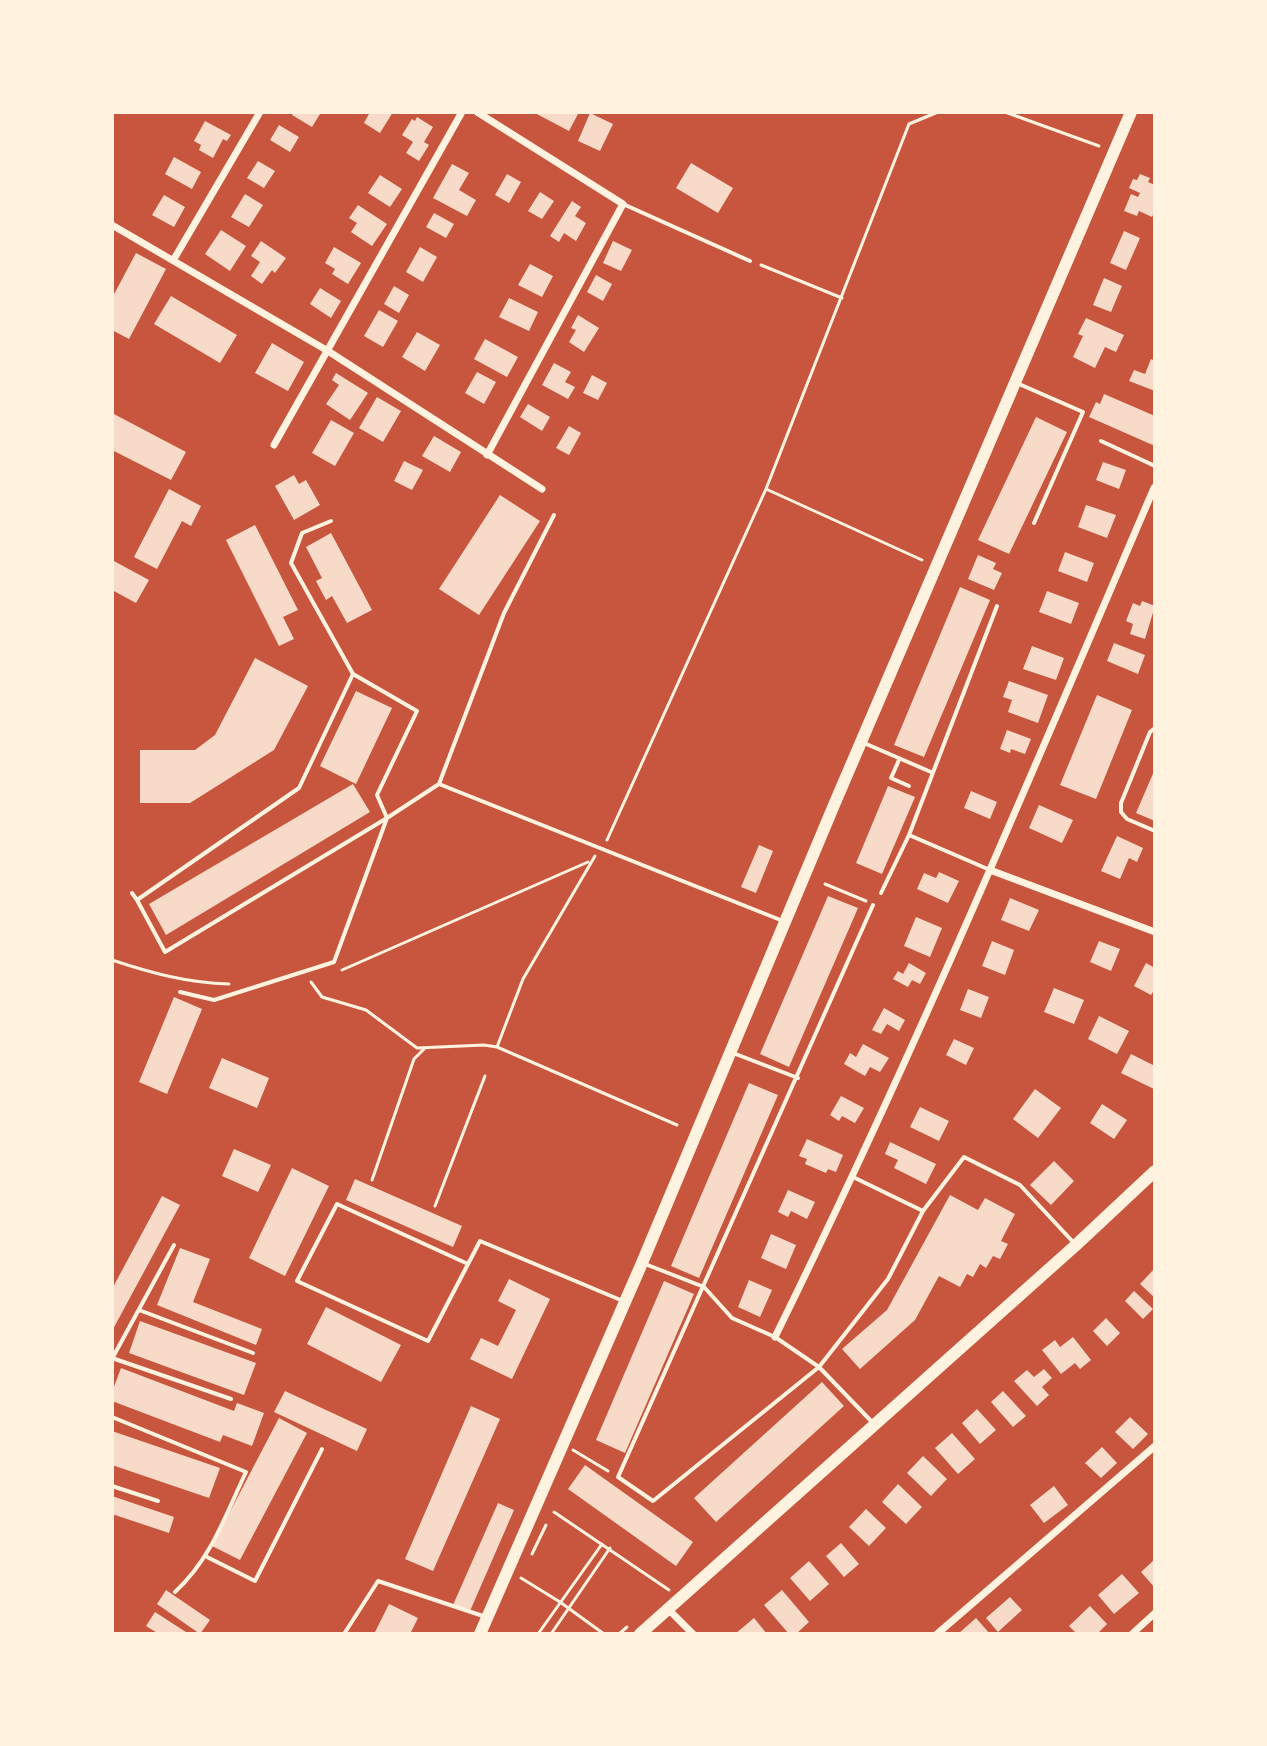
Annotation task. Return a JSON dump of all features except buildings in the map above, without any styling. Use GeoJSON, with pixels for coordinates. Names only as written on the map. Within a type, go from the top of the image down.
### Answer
{"type":"FeatureCollection","features":[{"type":"Feature","properties":{"kind":"main road"},"geometry":{"type":"LineString","coordinates":[[480,1634],[642,1263],[1131,112]]}},
{"type":"Feature","properties":{"kind":"main road"},"geometry":{"type":"LineString","coordinates":[[640,1634],[1155,1171]]}},
{"type":"Feature","properties":{"kind":"street"},"geometry":{"type":"LineString","coordinates":[[174,259],[260,112]]}},
{"type":"Feature","properties":{"kind":"street"},"geometry":{"type":"LineString","coordinates":[[274,445],[462,112]]}},
{"type":"Feature","properties":{"kind":"street"},"geometry":{"type":"LineString","coordinates":[[477,112],[623,204],[487,455]]}},
{"type":"Feature","properties":{"kind":"street"},"geometry":{"type":"LineString","coordinates":[[112,225],[328,351],[542,489]]}},
{"type":"Feature","properties":{"kind":"street"},"geometry":{"type":"LineString","coordinates":[[775,1337],[853,1177],[990,870],[1154,487]]}},
{"type":"Feature","properties":{"kind":"street"},"geometry":{"type":"LineString","coordinates":[[990,870],[1155,932]]}},
{"type":"Feature","properties":{"kind":"street"},"geometry":{"type":"LineString","coordinates":[[937,1634],[1155,1446]]}},
{"type":"Feature","properties":{"kind":"street"},"geometry":{"type":"LineString","coordinates":[[668,1609],[693,1634]]}},
{"type":"Feature","properties":{"kind":"street"},"geometry":{"type":"LineString","coordinates":[[1132,1634],[1155,1613]]}},
{"type":"Feature","properties":{"kind":"lane"},"geometry":{"type":"LineString","coordinates":[[623,204],[750,261]]}},
{"type":"Feature","properties":{"kind":"lane"},"geometry":{"type":"LineString","coordinates":[[1017,382],[1083,412],[1034,523]]}},
{"type":"Feature","properties":{"kind":"lane"},"geometry":{"type":"LineString","coordinates":[[1101,441],[1155,466]]}},
{"type":"Feature","properties":{"kind":"lane"},"geometry":{"type":"LineString","coordinates":[[132,893],[165,952],[439,784],[504,613],[554,515]]}},
{"type":"Feature","properties":{"kind":"lane"},"geometry":{"type":"LineString","coordinates":[[180,992],[214,1000],[334,962],[387,818],[377,795],[417,711],[353,674],[291,563],[302,533],[331,521]]}},
{"type":"Feature","properties":{"kind":"lane"},"geometry":{"type":"LineString","coordinates":[[881,893],[909,835],[997,606]]}},
{"type":"Feature","properties":{"kind":"lane"},"geometry":{"type":"LineString","coordinates":[[137,900],[299,788],[353,674]]}},
{"type":"Feature","properties":{"kind":"lane"},"geometry":{"type":"LineString","coordinates":[[1155,728],[1150,732],[1121,803],[1121,812],[1127,819],[1155,831]]}},
{"type":"Feature","properties":{"kind":"lane"},"geometry":{"type":"LineString","coordinates":[[862,742],[931,772]]}},
{"type":"Feature","properties":{"kind":"lane"},"geometry":{"type":"LineString","coordinates":[[899,760],[891,778],[909,786]]}},
{"type":"Feature","properties":{"kind":"lane"},"geometry":{"type":"LineString","coordinates":[[439,784],[785,922]]}},
{"type":"Feature","properties":{"kind":"lane"},"geometry":{"type":"LineString","coordinates":[[909,835],[990,870]]}},
{"type":"Feature","properties":{"kind":"lane"},"geometry":{"type":"LineString","coordinates":[[873,905],[618,1477],[653,1501],[819,1367],[888,1279],[923,1211],[964,1157],[1020,1185],[1076,1245]]}},
{"type":"Feature","properties":{"kind":"lane"},"geometry":{"type":"LineString","coordinates":[[730,1052],[798,1078]]}},
{"type":"Feature","properties":{"kind":"lane"},"geometry":{"type":"LineString","coordinates":[[853,1177],[923,1211]]}},
{"type":"Feature","properties":{"kind":"lane"},"geometry":{"type":"LineString","coordinates":[[468,1264],[337,1204],[297,1281],[428,1341],[480,1241],[625,1302]]}},
{"type":"Feature","properties":{"kind":"lane"},"geometry":{"type":"LineString","coordinates":[[174,1245],[112,1358],[231,1399]]}},
{"type":"Feature","properties":{"kind":"lane"},"geometry":{"type":"LineString","coordinates":[[642,1263],[704,1287],[732,1318],[775,1337],[819,1367],[875,1425]]}},
{"type":"Feature","properties":{"kind":"lane"},"geometry":{"type":"LineString","coordinates":[[139,1310],[253,1353]]}},
{"type":"Feature","properties":{"kind":"lane"},"geometry":{"type":"LineString","coordinates":[[112,1417],[246,1472],[206,1556],[194,1574],[175,1592]]}},
{"type":"Feature","properties":{"kind":"lane"},"geometry":{"type":"LineString","coordinates":[[206,1556],[255,1581],[322,1449]]}},
{"type":"Feature","properties":{"kind":"lane"},"geometry":{"type":"LineString","coordinates":[[112,1486],[158,1501]]}},
{"type":"Feature","properties":{"kind":"lane"},"geometry":{"type":"LineString","coordinates":[[344,1634],[378,1581],[487,1617]]}},
{"type":"Feature","properties":{"kind":"path"},"geometry":{"type":"LineString","coordinates":[[497,1047],[523,979],[590,862],[601,849],[766,489],[909,124],[938,112]]}},
{"type":"Feature","properties":{"kind":"path"},"geometry":{"type":"LineString","coordinates":[[1005,112],[1099,146]]}},
{"type":"Feature","properties":{"kind":"path"},"geometry":{"type":"LineString","coordinates":[[750,261],[842,298]]}},
{"type":"Feature","properties":{"kind":"path"},"geometry":{"type":"LineString","coordinates":[[766,489],[922,560]]}},
{"type":"Feature","properties":{"kind":"path"},"geometry":{"type":"LineString","coordinates":[[342,970],[590,862]]}},
{"type":"Feature","properties":{"kind":"path"},"geometry":{"type":"LineString","coordinates":[[825,884],[873,905]]}},
{"type":"Feature","properties":{"kind":"path"},"geometry":{"type":"LineString","coordinates":[[112,960],[156,975],[233,984]]}},
{"type":"Feature","properties":{"kind":"path"},"geometry":{"type":"LineString","coordinates":[[299,983],[320,979]]}},
{"type":"Feature","properties":{"kind":"path"},"geometry":{"type":"LineString","coordinates":[[311,982],[322,997],[366,1010],[417,1048],[497,1047],[677,1125]]}},
{"type":"Feature","properties":{"kind":"path"},"geometry":{"type":"LineString","coordinates":[[372,1180],[414,1059],[425,1048]]}},
{"type":"Feature","properties":{"kind":"path"},"geometry":{"type":"LineString","coordinates":[[435,1206],[485,1076]]}},
{"type":"Feature","properties":{"kind":"path"},"geometry":{"type":"LineString","coordinates":[[564,1444],[618,1477]]}},
{"type":"Feature","properties":{"kind":"path"},"geometry":{"type":"LineString","coordinates":[[554,1512],[670,1590]]}},
{"type":"Feature","properties":{"kind":"path"},"geometry":{"type":"LineString","coordinates":[[538,1634],[602,1544]]}},
{"type":"Feature","properties":{"kind":"path"},"geometry":{"type":"LineString","coordinates":[[551,1634],[610,1548]]}},
{"type":"Feature","properties":{"kind":"path"},"geometry":{"type":"LineString","coordinates":[[520,1578],[604,1634]]}}]}
